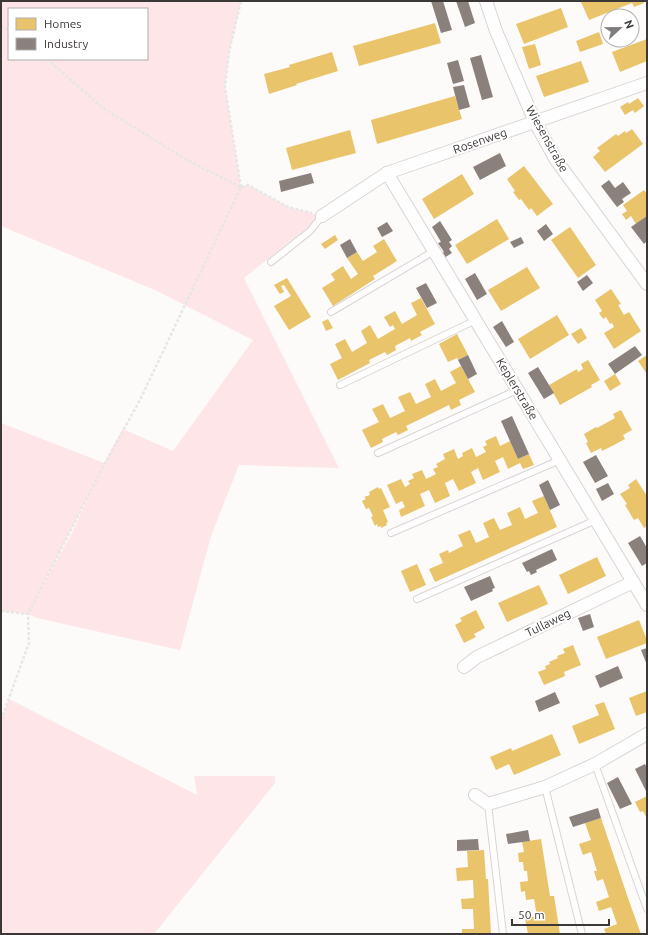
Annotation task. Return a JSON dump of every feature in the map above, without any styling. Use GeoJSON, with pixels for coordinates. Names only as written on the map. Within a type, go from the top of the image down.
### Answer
{"type":"FeatureCollection","features":[{"type":"Feature","properties":{"kind":"street","name":"Wiesenstraße"},"geometry":{"type":"LineString","coordinates":[[486,1],[496,31],[535,122],[556,160],[647,284]]}},
{"type":"Feature","properties":{"kind":"street","name":"Rosenweg"},"geometry":{"type":"LineString","coordinates":[[322,216],[388,173],[647,83]]}},
{"type":"Feature","properties":{"kind":"street","name":"Keplerstraße"},"geometry":{"type":"LineString","coordinates":[[388,173],[647,605]]}},
{"type":"Feature","properties":{"kind":"street","name":"Tullaweg"},"geometry":{"type":"LineString","coordinates":[[464,667],[477,657],[633,582]]}},
{"type":"Feature","properties":{"kind":"street"},"geometry":{"type":"LineString","coordinates":[[475,795],[488,804],[545,787],[595,764],[647,735]]}},
{"type":"Feature","properties":{"kind":"lane"},"geometry":{"type":"LineString","coordinates":[[271,262],[310,231],[322,216]]}},
{"type":"Feature","properties":{"kind":"lane"},"geometry":{"type":"LineString","coordinates":[[330,312],[434,251]]}},
{"type":"Feature","properties":{"kind":"lane"},"geometry":{"type":"LineString","coordinates":[[340,385],[476,320]]}},
{"type":"Feature","properties":{"kind":"lane"},"geometry":{"type":"LineString","coordinates":[[378,453],[518,390]]}},
{"type":"Feature","properties":{"kind":"lane"},"geometry":{"type":"LineString","coordinates":[[391,533],[560,460]]}},
{"type":"Feature","properties":{"kind":"lane"},"geometry":{"type":"LineString","coordinates":[[417,599],[596,520]]}},
{"type":"Feature","properties":{"kind":"lane"},"geometry":{"type":"LineString","coordinates":[[595,764],[647,909]]}},
{"type":"Feature","properties":{"kind":"lane"},"geometry":{"type":"LineString","coordinates":[[545,787],[582,934]]}},
{"type":"Feature","properties":{"kind":"lane"},"geometry":{"type":"LineString","coordinates":[[488,804],[503,934]]}},
{"type":"Feature","properties":{"kind":"path"},"geometry":{"type":"LineString","coordinates":[[1,720],[29,643],[28,614],[105,463],[140,400],[241,187],[225,87],[229,52],[242,1]]}},
{"type":"Feature","properties":{"kind":"path"},"geometry":{"type":"LineString","coordinates":[[48,60],[103,108],[187,160],[241,187],[248,185],[288,207],[322,216]]}},
{"type":"Feature","properties":{"kind":"path"},"geometry":{"type":"LineString","coordinates":[[1,611],[28,614]]}},
{"type":"Feature","properties":{"kind":"shaded area"},"geometry":{"type":"Polygon","coordinates":[[[1,1],[241,1],[229,52],[225,87],[241,187],[248,185],[288,207],[322,216],[244,278],[339,468],[239,465],[211,536],[180,650],[37,618],[28,614],[1,611],[1,423],[104,463],[123,429],[173,451],[253,340],[155,290],[1,226],[1,1]],[[96,481],[38,594],[71,535],[96,481]]]}},
{"type":"Feature","properties":{"kind":"shaded area"},"geometry":{"type":"Polygon","coordinates":[[[9,699],[197,795],[194,776],[275,776],[275,783],[154,934],[1,934],[1,720],[9,699]]]}},
{"type":"Feature","properties":{"kind":"building: Homes"},"geometry":{"type":"Polygon","coordinates":[[[643,1],[644,3],[634,7],[632,3],[619,8],[600,8],[600,16],[589,20],[581,2],[643,1]]]}},
{"type":"Feature","properties":{"kind":"building: Homes"},"geometry":{"type":"Polygon","coordinates":[[[561,8],[568,27],[524,44],[516,24],[561,8]]]}},
{"type":"Feature","properties":{"kind":"building: Homes"},"geometry":{"type":"Polygon","coordinates":[[[435,23],[441,43],[359,66],[353,46],[435,23]]]}},
{"type":"Feature","properties":{"kind":"building: Homes"},"geometry":{"type":"Polygon","coordinates":[[[599,32],[600,35],[600,45],[580,52],[576,41],[599,32]]]}},
{"type":"Feature","properties":{"kind":"building: Homes"},"geometry":{"type":"Polygon","coordinates":[[[647,39],[647,61],[620,72],[612,52],[623,48],[640,48],[640,42],[647,39]]]}},
{"type":"Feature","properties":{"kind":"building: Homes"},"geometry":{"type":"Polygon","coordinates":[[[535,44],[541,65],[529,69],[522,47],[535,44]]]}},
{"type":"Feature","properties":{"kind":"building: Homes"},"geometry":{"type":"Polygon","coordinates":[[[332,52],[338,71],[269,94],[264,74],[290,67],[289,65],[332,52]]]}},
{"type":"Feature","properties":{"kind":"building: Homes"},"geometry":{"type":"Polygon","coordinates":[[[581,61],[589,82],[544,97],[536,76],[581,61]]]}},
{"type":"Feature","properties":{"kind":"building: Homes"},"geometry":{"type":"Polygon","coordinates":[[[455,96],[462,119],[377,144],[371,120],[455,96]]]}},
{"type":"Feature","properties":{"kind":"building: Homes"},"geometry":{"type":"Polygon","coordinates":[[[638,98],[644,106],[635,113],[633,110],[625,115],[620,107],[628,102],[629,104],[638,98]]]}},
{"type":"Feature","properties":{"kind":"building: Homes"},"geometry":{"type":"Polygon","coordinates":[[[632,129],[643,144],[605,172],[593,157],[600,151],[597,148],[616,134],[618,136],[625,131],[626,133],[632,129]]]}},
{"type":"Feature","properties":{"kind":"building: Homes"},"geometry":{"type":"Polygon","coordinates":[[[350,130],[356,153],[292,170],[286,148],[350,130]]]}},
{"type":"Feature","properties":{"kind":"building: Homes"},"geometry":{"type":"Polygon","coordinates":[[[524,166],[553,204],[537,216],[531,208],[529,210],[521,199],[519,200],[513,192],[515,191],[507,179],[524,166]]]}},
{"type":"Feature","properties":{"kind":"building: Homes"},"geometry":{"type":"Polygon","coordinates":[[[462,174],[474,194],[434,219],[422,199],[462,174]]]}},
{"type":"Feature","properties":{"kind":"building: Homes"},"geometry":{"type":"Polygon","coordinates":[[[644,190],[647,194],[647,216],[636,224],[631,216],[626,220],[622,214],[627,211],[623,205],[644,190]]]}},
{"type":"Feature","properties":{"kind":"building: Homes"},"geometry":{"type":"Polygon","coordinates":[[[497,219],[509,239],[467,264],[455,245],[497,219]]]}},
{"type":"Feature","properties":{"kind":"building: Homes"},"geometry":{"type":"Polygon","coordinates":[[[570,227],[596,265],[578,278],[551,240],[570,227]]]}},
{"type":"Feature","properties":{"kind":"building: Homes"},"geometry":{"type":"Polygon","coordinates":[[[335,235],[338,240],[325,249],[321,244],[335,235]]]}},
{"type":"Feature","properties":{"kind":"building: Homes"},"geometry":{"type":"Polygon","coordinates":[[[384,239],[397,261],[373,276],[375,279],[333,306],[322,288],[335,280],[331,274],[343,266],[351,279],[358,274],[347,258],[357,252],[363,261],[377,252],[373,246],[384,239]]]}},
{"type":"Feature","properties":{"kind":"building: Homes"},"geometry":{"type":"Polygon","coordinates":[[[527,267],[540,288],[501,311],[488,290],[527,267]]]}},
{"type":"Feature","properties":{"kind":"building: Homes"},"geometry":{"type":"Polygon","coordinates":[[[287,278],[311,317],[289,330],[274,306],[291,296],[284,285],[281,286],[284,292],[280,294],[274,285],[287,278]]]}},
{"type":"Feature","properties":{"kind":"building: Homes"},"geometry":{"type":"Polygon","coordinates":[[[611,289],[621,304],[618,305],[624,315],[629,312],[641,331],[614,349],[604,333],[614,327],[612,323],[610,324],[606,317],[603,319],[599,313],[602,311],[595,300],[611,289]]]}},
{"type":"Feature","properties":{"kind":"building: Homes"},"geometry":{"type":"Polygon","coordinates":[[[421,298],[435,324],[420,332],[422,335],[411,341],[410,338],[395,346],[396,350],[387,355],[385,352],[369,360],[370,363],[338,380],[330,364],[342,358],[335,344],[345,339],[352,352],[367,343],[361,331],[370,325],[378,339],[395,329],[393,325],[390,327],[384,317],[395,311],[402,324],[417,315],[411,303],[421,298]]]}},
{"type":"Feature","properties":{"kind":"building: Homes"},"geometry":{"type":"Polygon","coordinates":[[[557,315],[569,335],[530,359],[518,339],[557,315]]]}},
{"type":"Feature","properties":{"kind":"building: Homes"},"geometry":{"type":"Polygon","coordinates":[[[328,319],[333,328],[326,331],[322,322],[328,319]]]}},
{"type":"Feature","properties":{"kind":"building: Homes"},"geometry":{"type":"Polygon","coordinates":[[[581,328],[587,338],[578,344],[571,334],[581,328]]]}},
{"type":"Feature","properties":{"kind":"building: Homes"},"geometry":{"type":"Polygon","coordinates":[[[457,334],[468,355],[458,360],[457,358],[448,362],[439,344],[457,334]]]}},
{"type":"Feature","properties":{"kind":"building: Homes"},"geometry":{"type":"Polygon","coordinates":[[[647,355],[647,374],[638,361],[647,355]]]}},
{"type":"Feature","properties":{"kind":"building: Homes"},"geometry":{"type":"Polygon","coordinates":[[[588,360],[600,380],[591,385],[592,387],[560,405],[549,385],[577,369],[578,372],[583,369],[581,364],[588,360]]]}},
{"type":"Feature","properties":{"kind":"building: Homes"},"geometry":{"type":"Polygon","coordinates":[[[461,366],[475,392],[459,400],[461,405],[451,410],[449,405],[406,426],[408,430],[398,435],[396,432],[382,439],[383,442],[371,448],[362,430],[379,422],[372,409],[383,404],[390,418],[405,411],[398,397],[410,392],[416,404],[431,397],[425,384],[435,379],[441,391],[456,383],[450,372],[461,366]]]}},
{"type":"Feature","properties":{"kind":"building: Homes"},"geometry":{"type":"Polygon","coordinates":[[[615,374],[621,384],[610,391],[604,381],[615,374]]]}},
{"type":"Feature","properties":{"kind":"building: Homes"},"geometry":{"type":"Polygon","coordinates":[[[621,410],[632,430],[623,435],[625,439],[602,451],[601,448],[591,453],[586,443],[588,442],[584,434],[615,418],[613,414],[621,410]]]}},
{"type":"Feature","properties":{"kind":"building: Homes"},"geometry":{"type":"Polygon","coordinates":[[[496,436],[500,446],[510,441],[518,459],[529,454],[534,465],[523,469],[520,463],[508,469],[503,457],[495,461],[500,472],[483,480],[478,468],[471,472],[476,483],[459,491],[453,479],[445,483],[450,496],[435,503],[429,490],[420,494],[425,506],[401,517],[399,510],[405,507],[402,501],[396,504],[387,485],[401,479],[405,487],[410,484],[408,481],[414,478],[412,474],[422,470],[426,479],[436,474],[433,469],[438,467],[436,464],[445,459],[443,454],[454,449],[458,459],[463,456],[462,453],[472,448],[476,457],[486,452],[483,447],[487,445],[485,441],[496,436]]]}},
{"type":"Feature","properties":{"kind":"building: Homes"},"geometry":{"type":"Polygon","coordinates":[[[636,479],[647,496],[647,526],[644,528],[638,518],[634,520],[625,505],[627,504],[620,494],[630,488],[628,485],[636,479]]]}},
{"type":"Feature","properties":{"kind":"building: Homes"},"geometry":{"type":"Polygon","coordinates":[[[378,487],[379,489],[381,488],[390,507],[383,510],[388,522],[386,523],[387,525],[381,528],[381,526],[378,527],[377,524],[375,526],[371,517],[373,516],[369,508],[366,509],[362,501],[366,499],[364,497],[370,495],[369,492],[378,487]]]}},
{"type":"Feature","properties":{"kind":"building: Homes"},"geometry":{"type":"Polygon","coordinates":[[[544,496],[557,527],[435,582],[429,569],[443,563],[439,554],[448,550],[449,553],[463,546],[458,535],[470,530],[476,543],[489,537],[483,523],[494,518],[500,530],[512,525],[507,513],[520,507],[525,519],[538,513],[532,501],[544,496]]]}},
{"type":"Feature","properties":{"kind":"building: Homes"},"geometry":{"type":"Polygon","coordinates":[[[597,557],[606,576],[568,594],[559,575],[597,557]]]}},
{"type":"Feature","properties":{"kind":"building: Homes"},"geometry":{"type":"Polygon","coordinates":[[[417,564],[426,585],[410,592],[401,571],[417,564]]]}},
{"type":"Feature","properties":{"kind":"building: Homes"},"geometry":{"type":"Polygon","coordinates":[[[539,585],[548,604],[507,622],[498,603],[539,585]]]}},
{"type":"Feature","properties":{"kind":"building: Homes"},"geometry":{"type":"Polygon","coordinates":[[[476,610],[485,628],[474,634],[476,637],[464,643],[455,625],[462,621],[460,618],[476,610]]]}},
{"type":"Feature","properties":{"kind":"building: Homes"},"geometry":{"type":"Polygon","coordinates":[[[639,620],[647,643],[606,659],[597,637],[639,620]]]}},
{"type":"Feature","properties":{"kind":"building: Homes"},"geometry":{"type":"Polygon","coordinates":[[[573,645],[581,665],[564,672],[565,676],[544,685],[538,672],[546,669],[545,666],[550,664],[549,662],[558,658],[557,656],[565,653],[563,649],[573,645]]]}},
{"type":"Feature","properties":{"kind":"building: Homes"},"geometry":{"type":"Polygon","coordinates":[[[647,691],[647,712],[636,716],[629,698],[647,691]]]}},
{"type":"Feature","properties":{"kind":"building: Homes"},"geometry":{"type":"Polygon","coordinates":[[[604,702],[615,729],[579,744],[572,726],[599,715],[595,705],[604,702]]]}},
{"type":"Feature","properties":{"kind":"building: Homes"},"geometry":{"type":"Polygon","coordinates":[[[552,734],[561,755],[514,775],[509,764],[496,770],[490,757],[511,748],[512,751],[552,734]]]}},
{"type":"Feature","properties":{"kind":"building: Homes"},"geometry":{"type":"Polygon","coordinates":[[[647,796],[647,818],[643,811],[640,812],[635,802],[647,796]]]}},
{"type":"Feature","properties":{"kind":"building: Homes"},"geometry":{"type":"Polygon","coordinates":[[[601,818],[641,934],[606,934],[604,929],[617,924],[611,907],[599,911],[596,902],[609,897],[603,879],[597,881],[594,871],[597,871],[591,852],[583,855],[579,844],[591,840],[585,823],[601,818]]]}},
{"type":"Feature","properties":{"kind":"building: Homes"},"geometry":{"type":"Polygon","coordinates":[[[541,839],[550,896],[554,896],[560,934],[528,934],[525,918],[537,916],[534,899],[526,900],[525,891],[521,892],[520,882],[528,881],[527,871],[524,871],[523,862],[519,862],[518,853],[524,852],[522,842],[541,839]]]}},
{"type":"Feature","properties":{"kind":"building: Homes"},"geometry":{"type":"Polygon","coordinates":[[[484,850],[486,879],[488,879],[491,934],[462,934],[462,929],[474,929],[473,909],[462,909],[461,899],[474,898],[473,880],[457,881],[456,868],[468,867],[467,851],[484,850]]]}},
{"type":"Feature","properties":{"kind":"building: Industry"},"geometry":{"type":"Polygon","coordinates":[[[431,1],[443,1],[452,30],[441,33],[431,1]]]}},
{"type":"Feature","properties":{"kind":"building: Industry"},"geometry":{"type":"Polygon","coordinates":[[[456,1],[468,1],[475,23],[465,27],[456,1]]]}},
{"type":"Feature","properties":{"kind":"building: Industry"},"geometry":{"type":"Polygon","coordinates":[[[481,55],[493,97],[482,100],[470,58],[481,55]]]}},
{"type":"Feature","properties":{"kind":"building: Industry"},"geometry":{"type":"Polygon","coordinates":[[[458,60],[464,81],[453,84],[447,63],[458,60]]]}},
{"type":"Feature","properties":{"kind":"building: Industry"},"geometry":{"type":"Polygon","coordinates":[[[464,85],[470,107],[459,110],[453,87],[464,85]]]}},
{"type":"Feature","properties":{"kind":"building: Industry"},"geometry":{"type":"Polygon","coordinates":[[[500,153],[506,166],[480,180],[473,167],[500,153]]]}},
{"type":"Feature","properties":{"kind":"building: Industry"},"geometry":{"type":"Polygon","coordinates":[[[311,173],[314,183],[281,192],[279,181],[311,173]]]}},
{"type":"Feature","properties":{"kind":"building: Industry"},"geometry":{"type":"Polygon","coordinates":[[[609,180],[615,188],[623,182],[631,193],[622,199],[624,202],[617,207],[601,186],[609,180]]]}},
{"type":"Feature","properties":{"kind":"building: Industry"},"geometry":{"type":"Polygon","coordinates":[[[647,216],[647,241],[644,244],[631,227],[647,216]]]}},
{"type":"Feature","properties":{"kind":"building: Industry"},"geometry":{"type":"Polygon","coordinates":[[[440,221],[452,240],[449,242],[452,246],[449,249],[452,253],[444,258],[442,253],[444,252],[438,243],[441,242],[432,227],[440,221]]]}},
{"type":"Feature","properties":{"kind":"building: Industry"},"geometry":{"type":"Polygon","coordinates":[[[387,222],[393,231],[382,237],[377,228],[387,222]]]}},
{"type":"Feature","properties":{"kind":"building: Industry"},"geometry":{"type":"Polygon","coordinates":[[[546,224],[553,234],[544,241],[537,231],[546,224]]]}},
{"type":"Feature","properties":{"kind":"building: Industry"},"geometry":{"type":"Polygon","coordinates":[[[521,237],[524,243],[514,248],[510,242],[521,237]]]}},
{"type":"Feature","properties":{"kind":"building: Industry"},"geometry":{"type":"Polygon","coordinates":[[[350,239],[357,252],[347,258],[340,245],[350,239]]]}},
{"type":"Feature","properties":{"kind":"building: Industry"},"geometry":{"type":"Polygon","coordinates":[[[475,273],[487,294],[477,300],[465,279],[475,273]]]}},
{"type":"Feature","properties":{"kind":"building: Industry"},"geometry":{"type":"Polygon","coordinates":[[[587,275],[593,283],[583,291],[577,282],[587,275]]]}},
{"type":"Feature","properties":{"kind":"building: Industry"},"geometry":{"type":"Polygon","coordinates":[[[426,283],[437,303],[427,308],[416,288],[426,283]]]}},
{"type":"Feature","properties":{"kind":"building: Industry"},"geometry":{"type":"Polygon","coordinates":[[[502,321],[514,342],[506,347],[493,327],[502,321]]]}},
{"type":"Feature","properties":{"kind":"building: Industry"},"geometry":{"type":"Polygon","coordinates":[[[635,346],[642,355],[615,374],[608,364],[635,346]]]}},
{"type":"Feature","properties":{"kind":"building: Industry"},"geometry":{"type":"Polygon","coordinates":[[[468,355],[477,374],[468,379],[458,360],[468,355]]]}},
{"type":"Feature","properties":{"kind":"building: Industry"},"geometry":{"type":"Polygon","coordinates":[[[538,367],[554,393],[544,399],[528,373],[538,367]]]}},
{"type":"Feature","properties":{"kind":"building: Industry"},"geometry":{"type":"Polygon","coordinates":[[[512,416],[529,454],[518,459],[501,421],[512,416]]]}},
{"type":"Feature","properties":{"kind":"building: Industry"},"geometry":{"type":"Polygon","coordinates":[[[596,455],[608,476],[595,483],[583,462],[596,455]]]}},
{"type":"Feature","properties":{"kind":"building: Industry"},"geometry":{"type":"Polygon","coordinates":[[[548,480],[560,505],[550,510],[539,485],[548,480]]]}},
{"type":"Feature","properties":{"kind":"building: Industry"},"geometry":{"type":"Polygon","coordinates":[[[608,483],[614,494],[602,501],[596,489],[608,483]]]}},
{"type":"Feature","properties":{"kind":"building: Industry"},"geometry":{"type":"Polygon","coordinates":[[[640,536],[647,548],[647,563],[642,566],[628,543],[640,536]]]}},
{"type":"Feature","properties":{"kind":"building: Industry"},"geometry":{"type":"Polygon","coordinates":[[[552,549],[557,560],[536,570],[537,572],[531,575],[529,571],[527,572],[522,563],[552,549]]]}},
{"type":"Feature","properties":{"kind":"building: Industry"},"geometry":{"type":"Polygon","coordinates":[[[490,576],[495,588],[492,589],[493,591],[471,601],[464,587],[490,576]]]}},
{"type":"Feature","properties":{"kind":"building: Industry"},"geometry":{"type":"Polygon","coordinates":[[[590,614],[594,627],[583,631],[578,618],[590,614]]]}},
{"type":"Feature","properties":{"kind":"building: Industry"},"geometry":{"type":"Polygon","coordinates":[[[647,648],[647,665],[641,650],[647,648]]]}},
{"type":"Feature","properties":{"kind":"building: Industry"},"geometry":{"type":"Polygon","coordinates":[[[618,666],[623,678],[600,688],[595,676],[618,666]]]}},
{"type":"Feature","properties":{"kind":"building: Industry"},"geometry":{"type":"Polygon","coordinates":[[[555,692],[560,703],[539,712],[535,701],[555,692]]]}},
{"type":"Feature","properties":{"kind":"building: Industry"},"geometry":{"type":"Polygon","coordinates":[[[645,764],[647,768],[647,793],[635,769],[645,764]]]}},
{"type":"Feature","properties":{"kind":"building: Industry"},"geometry":{"type":"Polygon","coordinates":[[[618,777],[632,804],[620,809],[607,783],[618,777]]]}},
{"type":"Feature","properties":{"kind":"building: Industry"},"geometry":{"type":"Polygon","coordinates":[[[598,808],[601,818],[573,827],[569,817],[598,808]]]}},
{"type":"Feature","properties":{"kind":"building: Industry"},"geometry":{"type":"Polygon","coordinates":[[[528,830],[530,841],[508,844],[506,834],[528,830]]]}},
{"type":"Feature","properties":{"kind":"building: Industry"},"geometry":{"type":"Polygon","coordinates":[[[478,839],[479,850],[457,851],[457,840],[478,839]]]}}]}
